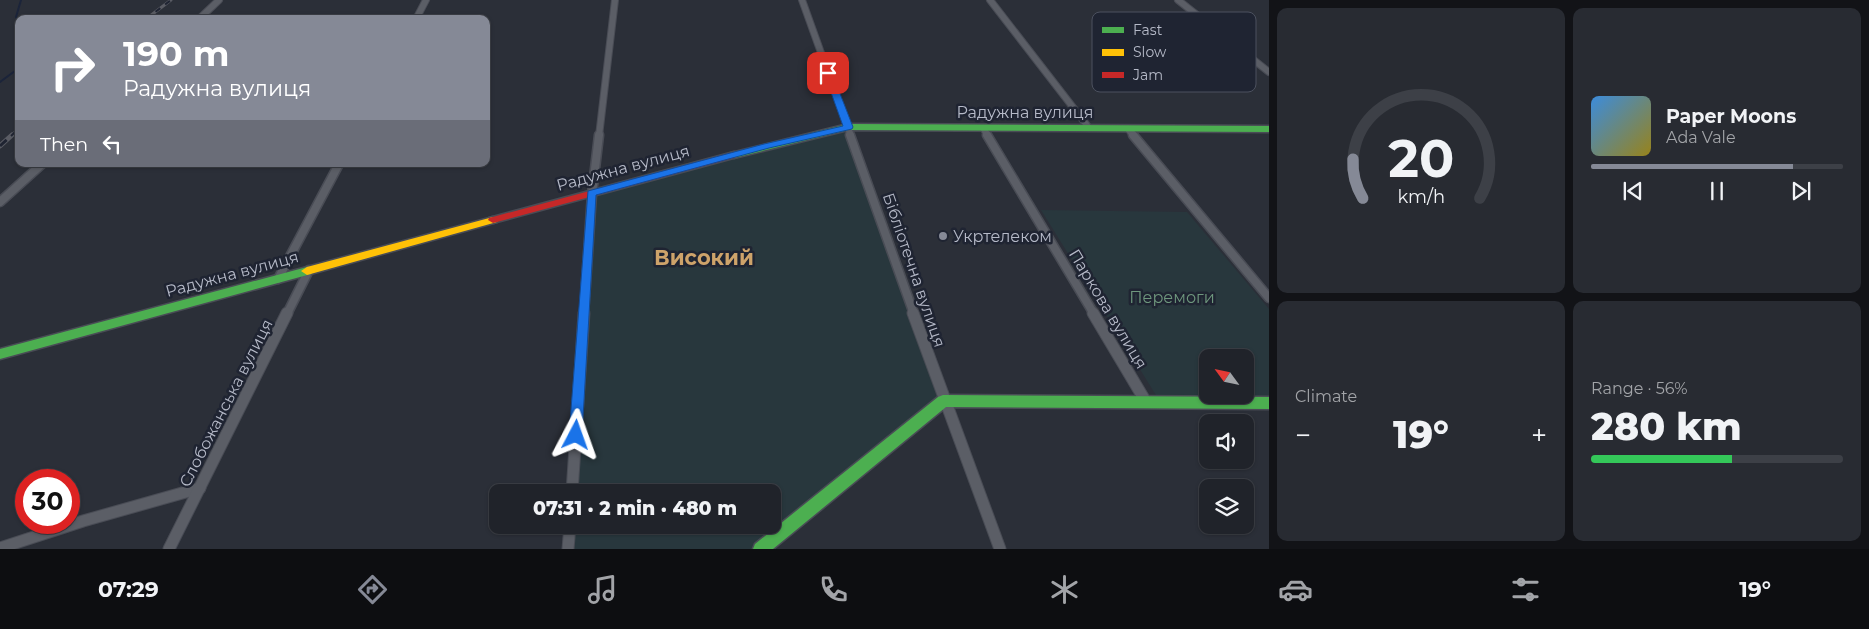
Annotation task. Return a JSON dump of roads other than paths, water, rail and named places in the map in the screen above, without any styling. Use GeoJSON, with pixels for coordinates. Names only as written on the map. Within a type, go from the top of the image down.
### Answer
{"type":"FeatureCollection","features":[{"type":"Feature","properties":{"kind":"street"},"geometry":{"type":"LineString","coordinates":[[203,15],[219,0]]}},
{"type":"Feature","properties":{"kind":"street"},"geometry":{"type":"LineString","coordinates":[[418,15],[426,0]]}},
{"type":"Feature","properties":{"kind":"street"},"geometry":{"type":"LineString","coordinates":[[573,484],[592,194],[615,0]]}},
{"type":"Feature","properties":{"kind":"street","name":"Бібліотечна вулиця"},"geometry":{"type":"LineString","coordinates":[[802,0],[943,401],[1000,549]]}},
{"type":"Feature","properties":{"kind":"street"},"geometry":{"type":"LineString","coordinates":[[990,0],[1089,128]]}},
{"type":"Feature","properties":{"kind":"street"},"geometry":{"type":"LineString","coordinates":[[1178,0],[1193,12]]}},
{"type":"Feature","properties":{"kind":"street"},"geometry":{"type":"LineString","coordinates":[[1256,62],[1269,72]]}},
{"type":"Feature","properties":{"kind":"street","name":"Радужна вулиця"},"geometry":{"type":"LineString","coordinates":[[0,354],[767,146],[848,127],[1269,129]]}},
{"type":"Feature","properties":{"kind":"street","name":"Паркова вулиця"},"geometry":{"type":"LineString","coordinates":[[984,128],[1146,402]]}},
{"type":"Feature","properties":{"kind":"street"},"geometry":{"type":"LineString","coordinates":[[1128,129],[1269,298]]}},
{"type":"Feature","properties":{"kind":"street"},"geometry":{"type":"LineString","coordinates":[[0,202],[39,167]]}},
{"type":"Feature","properties":{"kind":"street"},"geometry":{"type":"LineString","coordinates":[[278,278],[337,167]]}},
{"type":"Feature","properties":{"kind":"street","name":"Слобожанська вулиця"},"geometry":{"type":"LineString","coordinates":[[169,549],[309,270]]}},
{"type":"Feature","properties":{"kind":"street"},"geometry":{"type":"LineString","coordinates":[[761,549],[943,401],[1269,403]]}},
{"type":"Feature","properties":{"kind":"street"},"geometry":{"type":"LineString","coordinates":[[0,548],[83,521],[200,488]]}},
{"type":"Feature","properties":{"kind":"street"},"geometry":{"type":"LineString","coordinates":[[568,549],[569,534]]}},
{"type":"Feature","properties":{"kind":"waterway"},"geometry":{"type":"LineString","coordinates":[[17,15],[21,0]]}},
{"type":"Feature","properties":{"kind":"waterway"},"geometry":{"type":"LineString","coordinates":[[0,82],[15,71]]}},
{"type":"Feature","properties":{"kind":"railway"},"geometry":{"type":"LineString","coordinates":[[151,15],[171,0]]}},
{"type":"Feature","properties":{"kind":"railway"},"geometry":{"type":"LineString","coordinates":[[12,135],[15,132]]}},
{"type":"Feature","properties":{"kind":"railway"},"geometry":{"type":"LineString","coordinates":[[0,146],[12,135]]}},
{"type":"Feature","properties":{"kind":"place","name":"Укртелеком"},"geometry":{"type":"Point","coordinates":[943,236]}},
{"type":"Feature","properties":{"kind":"district","name":"Високий"},"geometry":{"type":"Point","coordinates":[704,257]}},
{"type":"Feature","properties":{"kind":"park label","name":"Перемоги"},"geometry":{"type":"Point","coordinates":[1172,297]}}]}
